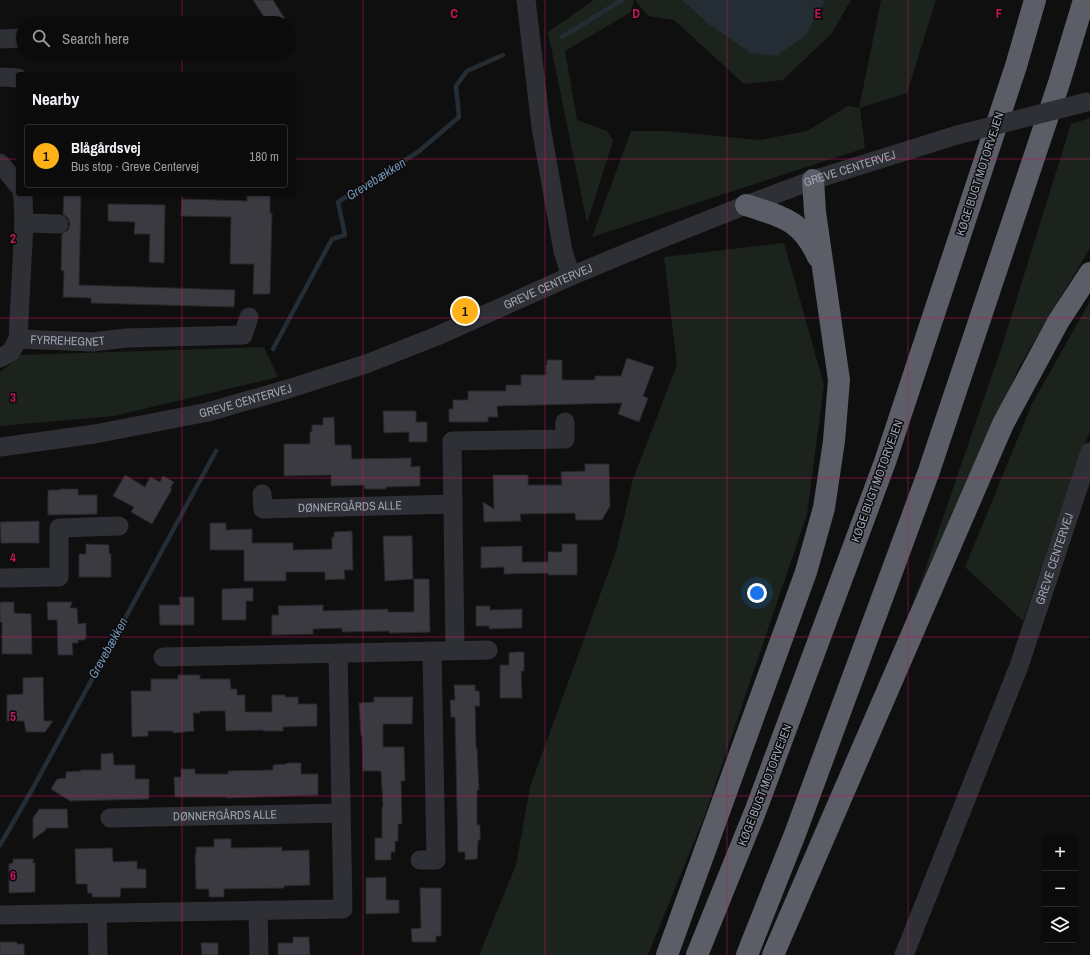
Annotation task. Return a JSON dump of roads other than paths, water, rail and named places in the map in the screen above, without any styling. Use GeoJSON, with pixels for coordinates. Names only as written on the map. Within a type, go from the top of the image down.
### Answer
{"type":"FeatureCollection","features":[{"type":"Feature","properties":{"kind":"highway","name":"KØGE BUGT MOTORVEJEN"},"geometry":{"type":"LineString","coordinates":[[697,955],[755,812],[885,462],[1016,66],[1036,0]]}},
{"type":"Feature","properties":{"kind":"highway"},"geometry":{"type":"LineString","coordinates":[[747,955],[795,834],[929,471],[1059,83],[1084,0]]}},
{"type":"Feature","properties":{"kind":"highway"},"geometry":{"type":"LineString","coordinates":[[667,955],[806,572],[824,508],[834,441],[839,380],[815,212],[813,180]]}},
{"type":"Feature","properties":{"kind":"highway"},"geometry":{"type":"LineString","coordinates":[[746,205],[784,218],[798,228],[812,244],[824,271]]}},
{"type":"Feature","properties":{"kind":"highway"},"geometry":{"type":"LineString","coordinates":[[773,955],[1003,424],[1058,322],[1090,273]]}},
{"type":"Feature","properties":{"kind":"street"},"geometry":{"type":"LineString","coordinates":[[526,0],[541,127],[563,251],[571,276]]}},
{"type":"Feature","properties":{"kind":"street"},"geometry":{"type":"LineString","coordinates":[[0,39],[16,38]]}},
{"type":"Feature","properties":{"kind":"street"},"geometry":{"type":"LineString","coordinates":[[0,77],[16,78]]}},
{"type":"Feature","properties":{"kind":"street","name":"GREVE CENTERVEJ"},"geometry":{"type":"LineString","coordinates":[[0,447],[95,434],[208,412],[288,389],[366,364],[437,336],[571,276],[746,205],[813,180],[957,135],[1088,102]]}},
{"type":"Feature","properties":{"kind":"street","name":"FYRREHEGNET"},"geometry":{"type":"LineString","coordinates":[[22,196],[24,223],[18,339],[93,342],[126,338],[243,334],[249,317]]}},
{"type":"Feature","properties":{"kind":"street"},"geometry":{"type":"LineString","coordinates":[[24,223],[59,224]]}},
{"type":"Feature","properties":{"kind":"street"},"geometry":{"type":"LineString","coordinates":[[0,358],[10,352],[18,339]]}},
{"type":"Feature","properties":{"kind":"street"},"geometry":{"type":"LineString","coordinates":[[455,651],[452,441],[566,439],[565,422]]}},
{"type":"Feature","properties":{"kind":"street","name":"GREVE CENTERVEJ"},"geometry":{"type":"LineString","coordinates":[[904,955],[1019,666],[1090,452]]}},
{"type":"Feature","properties":{"kind":"street","name":"DØNNERGÅRDS ALLE"},"geometry":{"type":"LineString","coordinates":[[262,494],[263,509],[453,504]]}},
{"type":"Feature","properties":{"kind":"street"},"geometry":{"type":"LineString","coordinates":[[0,578],[59,577],[59,528],[119,526]]}},
{"type":"Feature","properties":{"kind":"street"},"geometry":{"type":"LineString","coordinates":[[163,657],[488,650]]}},
{"type":"Feature","properties":{"kind":"street"},"geometry":{"type":"LineString","coordinates":[[420,860],[436,860],[432,651]]}},
{"type":"Feature","properties":{"kind":"street"},"geometry":{"type":"LineString","coordinates":[[0,915],[342,909],[338,653]]}},
{"type":"Feature","properties":{"kind":"street","name":"DØNNERGÅRDS ALLE"},"geometry":{"type":"LineString","coordinates":[[110,818],[341,813]]}},
{"type":"Feature","properties":{"kind":"street"},"geometry":{"type":"LineString","coordinates":[[258,910],[259,955]]}},
{"type":"Feature","properties":{"kind":"street"},"geometry":{"type":"LineString","coordinates":[[97,913],[98,955]]}},
{"type":"Feature","properties":{"kind":"waterway","name":"Grevebækken"},"geometry":{"type":"LineString","coordinates":[[562,37],[622,0]]}},
{"type":"Feature","properties":{"kind":"waterway","name":"Grevebækken"},"geometry":{"type":"LineString","coordinates":[[273,349],[332,239],[345,235],[338,202],[418,152],[459,117],[456,86],[467,71],[503,55]]}},
{"type":"Feature","properties":{"kind":"waterway","name":"Grevebækken"},"geometry":{"type":"LineString","coordinates":[[0,845],[33,788],[216,451]]}},
{"type":"Feature","properties":{"kind":"place","name":"Blågårdsvej"},"geometry":{"type":"Point","coordinates":[465,311]}}]}
